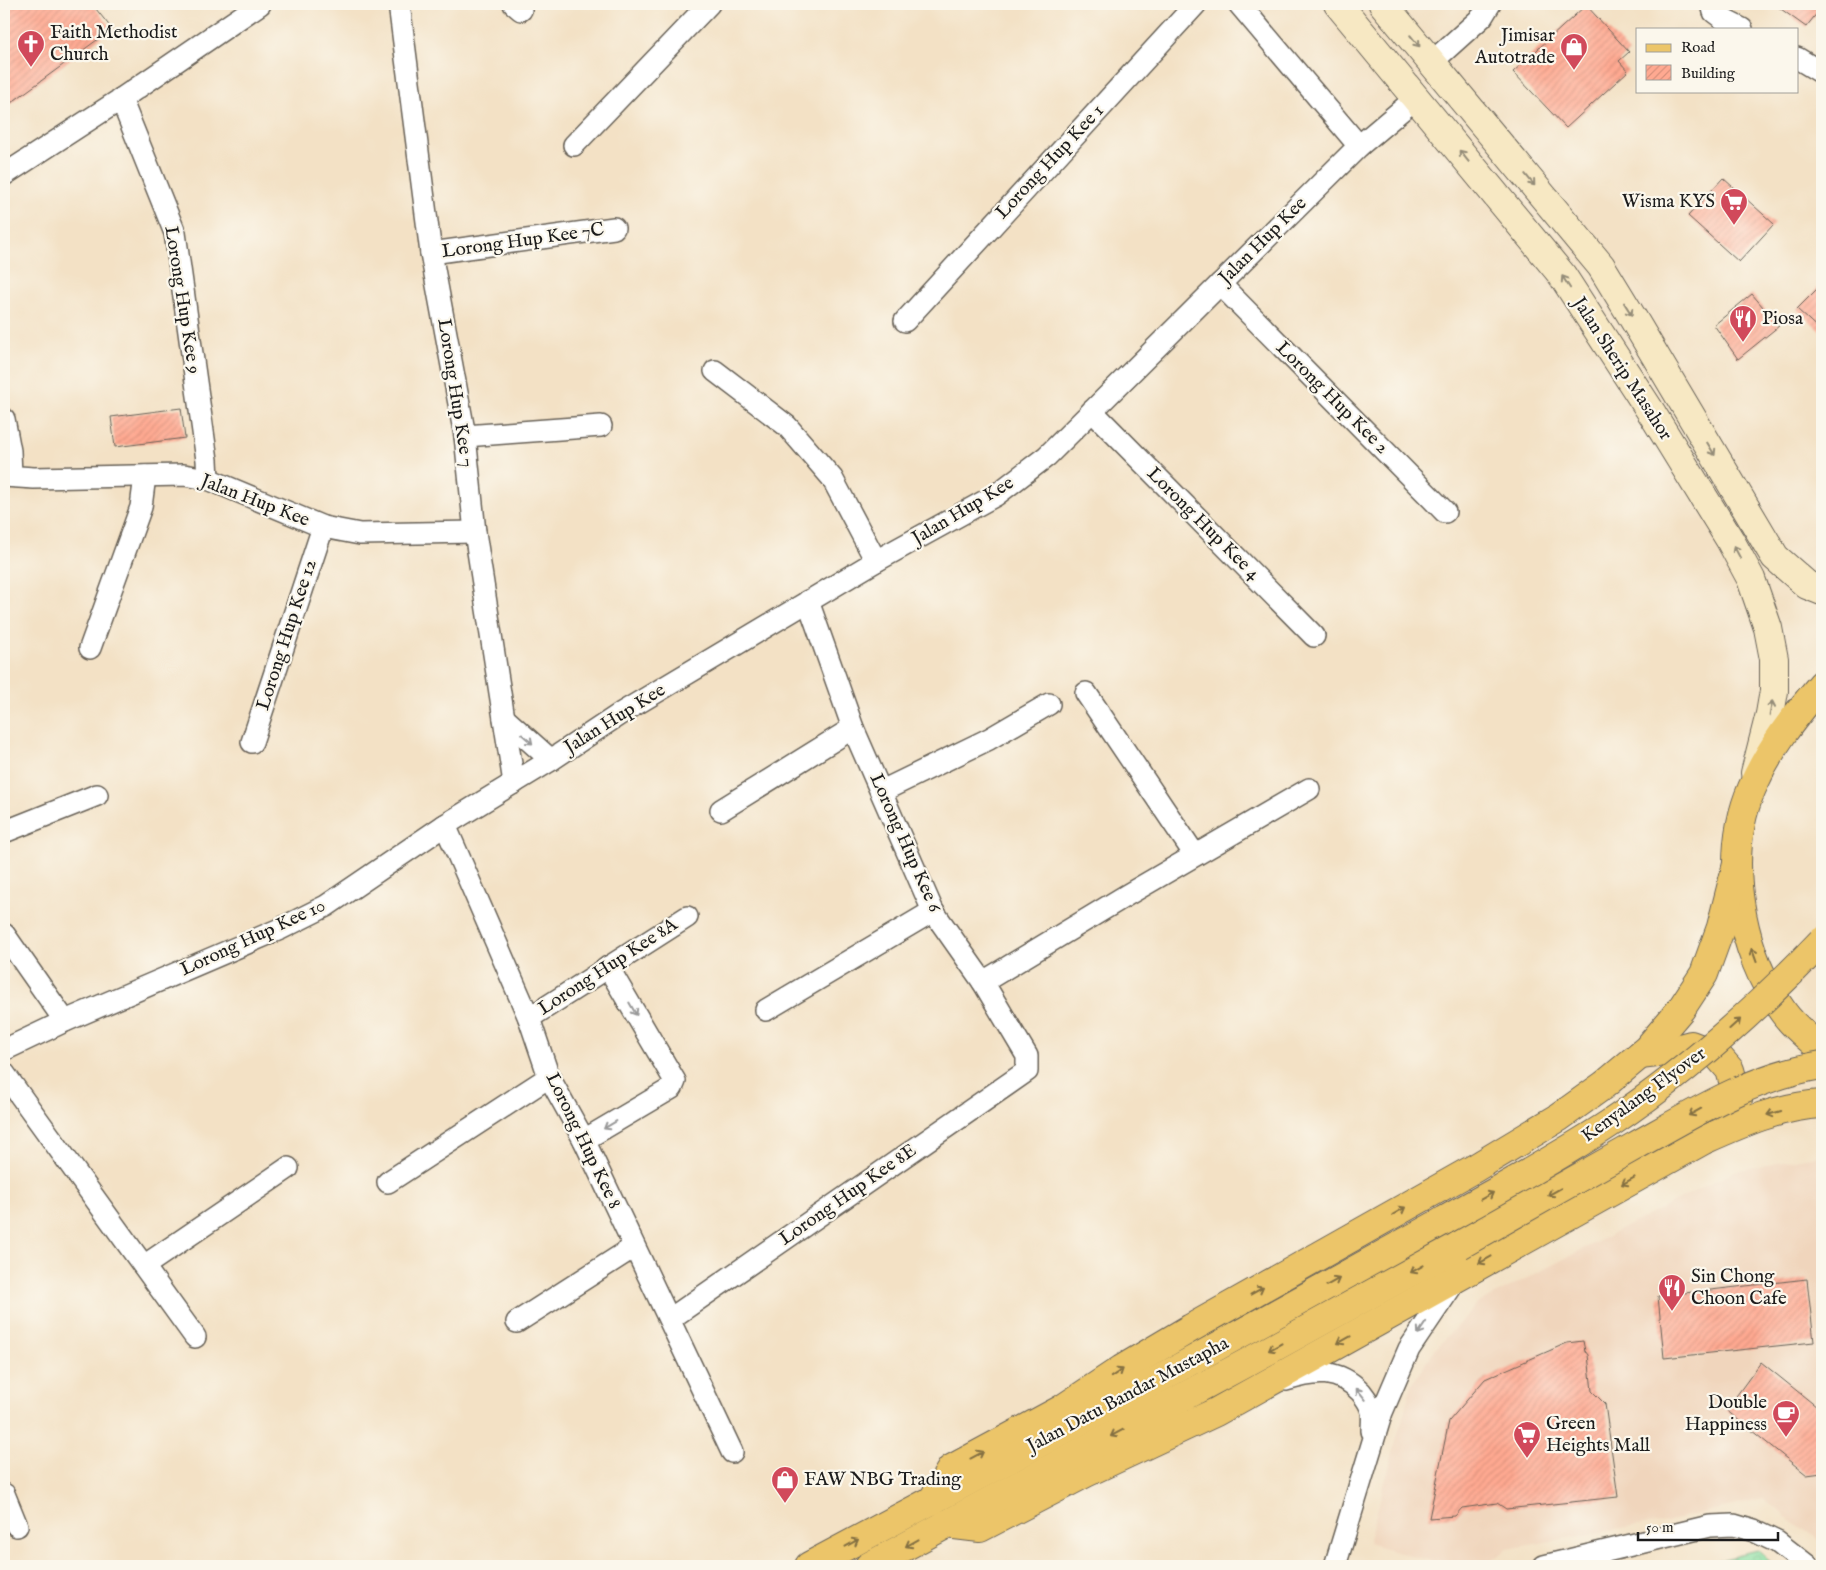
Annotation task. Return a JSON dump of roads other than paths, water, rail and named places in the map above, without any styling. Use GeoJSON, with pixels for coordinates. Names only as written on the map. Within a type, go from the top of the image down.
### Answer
{"type":"FeatureCollection","features":[{"type":"Feature","properties":{"kind":"main road","name":"Jalan Sherip Masahor"},"geometry":{"type":"LineString","coordinates":[[1338,4],[1562,275],[1653,415],[1730,540],[1751,579],[1768,628],[1774,659],[1774,691],[1770,714],[1751,789]]}},
{"type":"Feature","properties":{"kind":"main road","name":"Jalan Sherip Masahor"},"geometry":{"type":"LineString","coordinates":[[1384,4],[1601,266],[1775,557],[1807,584],[1822,591]]}},
{"type":"Feature","properties":{"kind":"main road"},"geometry":{"type":"LineString","coordinates":[[1752,521],[1774,531],[1792,551],[1822,570]]}},
{"type":"Feature","properties":{"kind":"main road"},"geometry":{"type":"LineString","coordinates":[[1822,684],[1795,715],[1772,747],[1751,789],[1740,828],[1737,864],[1739,907],[1761,974],[1784,1013],[1804,1035],[1822,1050]]}},
{"type":"Feature","properties":{"kind":"main road"},"geometry":{"type":"LineString","coordinates":[[932,1501],[951,1469],[1062,1410],[1122,1369],[1191,1328],[1475,1168],[1558,1118],[1604,1085],[1647,1049],[1681,1009],[1704,974],[1721,927],[1737,864]]}},
{"type":"Feature","properties":{"kind":"main road","name":"Kenyalang Flyover"},"geometry":{"type":"LineString","coordinates":[[1445,1220],[1546,1163],[1610,1123],[1656,1090],[1711,1046],[1786,978],[1822,941]]}},
{"type":"Feature","properties":{"kind":"main road"},"geometry":{"type":"LineString","coordinates":[[1640,1055],[1665,1052],[1692,1045],[1717,1055],[1730,1070],[1738,1099],[1720,1133]]}},
{"type":"Feature","properties":{"kind":"main road","name":"Kenyalang Flyover"},"geometry":{"type":"LineString","coordinates":[[1460,1245],[1740,1088],[1780,1074],[1822,1066]]}},
{"type":"Feature","properties":{"kind":"main road"},"geometry":{"type":"LineString","coordinates":[[946,1524],[980,1528],[1086,1473],[1216,1412],[1668,1159],[1746,1122],[1787,1109],[1822,1104]]}},
{"type":"Feature","properties":{"kind":"main road","name":"Jalan Datu Bandar Mustapha"},"geometry":{"type":"LineString","coordinates":[[809,1566],[1146,1386],[1445,1220]]}},
{"type":"Feature","properties":{"kind":"main road","name":"Jalan Datu Bandar Mustapha"},"geometry":{"type":"LineString","coordinates":[[869,1566],[1162,1409],[1460,1245]]}},
{"type":"Feature","properties":{"kind":"street"},"geometry":{"type":"LineString","coordinates":[[4,175],[260,4]]}},
{"type":"Feature","properties":{"kind":"street","name":"Lorong Hup Kee 7"},"geometry":{"type":"LineString","coordinates":[[399,4],[431,253],[465,436],[475,532],[514,783]]}},
{"type":"Feature","properties":{"kind":"street"},"geometry":{"type":"LineString","coordinates":[[574,145],[710,4]]}},
{"type":"Feature","properties":{"kind":"street","name":"Lorong Hup Kee 1"},"geometry":{"type":"LineString","coordinates":[[905,321],[1196,4]]}},
{"type":"Feature","properties":{"kind":"street"},"geometry":{"type":"LineString","coordinates":[[1239,4],[1359,146]]}},
{"type":"Feature","properties":{"kind":"street"},"geometry":{"type":"LineString","coordinates":[[1432,62],[1482,17],[1490,4]]}},
{"type":"Feature","properties":{"kind":"street"},"geometry":{"type":"LineString","coordinates":[[1712,4],[1714,12],[1740,28]]}},
{"type":"Feature","properties":{"kind":"street"},"geometry":{"type":"LineString","coordinates":[[1798,59],[1822,73]]}},
{"type":"Feature","properties":{"kind":"street","name":"Lorong Hup Kee 9"},"geometry":{"type":"LineString","coordinates":[[121,98],[175,233],[207,460],[208,479]]}},
{"type":"Feature","properties":{"kind":"street","name":"Jalan Hup Kee"},"geometry":{"type":"LineString","coordinates":[[514,783],[623,712],[808,601],[996,495],[1047,456],[1359,146],[1416,98]]}},
{"type":"Feature","properties":{"kind":"street","name":"Lorong Hup Kee 7C"},"geometry":{"type":"LineString","coordinates":[[431,253],[614,228]]}},
{"type":"Feature","properties":{"kind":"street","name":"Lorong Hup Kee 2"},"geometry":{"type":"LineString","coordinates":[[1220,284],[1445,512]]}},
{"type":"Feature","properties":{"kind":"street"},"geometry":{"type":"LineString","coordinates":[[715,371],[787,426],[832,478],[876,561]]}},
{"type":"Feature","properties":{"kind":"street","name":"Lorong Hup Kee 4"},"geometry":{"type":"LineString","coordinates":[[1092,411],[1314,636]]}},
{"type":"Feature","properties":{"kind":"street"},"geometry":{"type":"LineString","coordinates":[[4,419],[10,451],[7,476]]}},
{"type":"Feature","properties":{"kind":"street"},"geometry":{"type":"LineString","coordinates":[[465,436],[601,426]]}},
{"type":"Feature","properties":{"kind":"street","name":"Jalan Hup Kee"},"geometry":{"type":"LineString","coordinates":[[7,476],[34,478],[184,475],[208,479],[323,527],[360,534],[475,532]]}},
{"type":"Feature","properties":{"kind":"street"},"geometry":{"type":"LineString","coordinates":[[90,648],[141,507],[146,476]]}},
{"type":"Feature","properties":{"kind":"street","name":"Lorong Hup Kee 12"},"geometry":{"type":"LineString","coordinates":[[252,742],[323,527]]}},
{"type":"Feature","properties":{"kind":"street","name":"Lorong Hup Kee 6"},"geometry":{"type":"LineString","coordinates":[[808,601],[853,728],[933,911],[982,982],[1027,1056],[1027,1071]]}},
{"type":"Feature","properties":{"kind":"street"},"geometry":{"type":"LineString","coordinates":[[1086,694],[1195,855]]}},
{"type":"Feature","properties":{"kind":"street"},"geometry":{"type":"LineString","coordinates":[[882,791],[989,739],[1049,704]]}},
{"type":"Feature","properties":{"kind":"street"},"geometry":{"type":"LineString","coordinates":[[504,718],[551,760]]}},
{"type":"Feature","properties":{"kind":"street"},"geometry":{"type":"LineString","coordinates":[[721,810],[853,728]]}},
{"type":"Feature","properties":{"kind":"street","name":"Lorong Hup Kee 10"},"geometry":{"type":"LineString","coordinates":[[4,1050],[64,1021],[280,929],[326,906],[445,825],[514,783]]}},
{"type":"Feature","properties":{"kind":"street"},"geometry":{"type":"LineString","coordinates":[[982,982],[1309,789]]}},
{"type":"Feature","properties":{"kind":"street"},"geometry":{"type":"LineString","coordinates":[[4,832],[97,795]]}},
{"type":"Feature","properties":{"kind":"street","name":"Lorong Hup Kee 8"},"geometry":{"type":"LineString","coordinates":[[445,825],[530,1018],[549,1077],[584,1140],[732,1452]]}},
{"type":"Feature","properties":{"kind":"street"},"geometry":{"type":"LineString","coordinates":[[766,1010],[933,911]]}},
{"type":"Feature","properties":{"kind":"street","name":"Lorong Hup Kee 8A"},"geometry":{"type":"LineString","coordinates":[[530,1018],[687,916]]}},
{"type":"Feature","properties":{"kind":"street"},"geometry":{"type":"LineString","coordinates":[[4,934],[64,1021]]}},
{"type":"Feature","properties":{"kind":"street"},"geometry":{"type":"LineString","coordinates":[[584,1140],[672,1088],[675,1081],[608,967]]}},
{"type":"Feature","properties":{"kind":"street","name":"Lorong Hup Kee 8E"},"geometry":{"type":"LineString","coordinates":[[670,1319],[1027,1071]]}},
{"type":"Feature","properties":{"kind":"street"},"geometry":{"type":"LineString","coordinates":[[4,1073],[195,1337]]}},
{"type":"Feature","properties":{"kind":"street"},"geometry":{"type":"LineString","coordinates":[[388,1182],[549,1077]]}},
{"type":"Feature","properties":{"kind":"street"},"geometry":{"type":"LineString","coordinates":[[144,1266],[288,1168]]}},
{"type":"Feature","properties":{"kind":"street"},"geometry":{"type":"LineString","coordinates":[[517,1322],[634,1247]]}},
{"type":"Feature","properties":{"kind":"street"},"geometry":{"type":"LineString","coordinates":[[1340,1565],[1372,1439],[1382,1412],[1409,1349],[1460,1274]]}},
{"type":"Feature","properties":{"kind":"street"},"geometry":{"type":"LineString","coordinates":[[1260,1388],[1303,1374],[1321,1372],[1338,1376],[1353,1384],[1363,1395],[1372,1410],[1372,1439]]}},
{"type":"Feature","properties":{"kind":"street"},"geometry":{"type":"LineString","coordinates":[[4,1494],[17,1526]]}},
{"type":"Feature","properties":{"kind":"street"},"geometry":{"type":"LineString","coordinates":[[1544,1566],[1710,1526],[1734,1525],[1754,1531],[1777,1542],[1808,1566]]}},
{"type":"Feature","properties":{"kind":"place","name":"Faith Methodist Church"},"geometry":{"type":"Point","coordinates":[31,68]}},
{"type":"Feature","properties":{"kind":"place","name":"Jimisar Autotrade"},"geometry":{"type":"Point","coordinates":[1574,71]}},
{"type":"Feature","properties":{"kind":"place","name":"Wisma KYS"},"geometry":{"type":"Point","coordinates":[1734,226]}},
{"type":"Feature","properties":{"kind":"place","name":"Piosa"},"geometry":{"type":"Point","coordinates":[1743,343]}},
{"type":"Feature","properties":{"kind":"place","name":"Sin Chong Choon Cafe"},"geometry":{"type":"Point","coordinates":[1672,1312]}},
{"type":"Feature","properties":{"kind":"place","name":"Double Happiness"},"geometry":{"type":"Point","coordinates":[1786,1438]}},
{"type":"Feature","properties":{"kind":"place","name":"Green Heights Mall"},"geometry":{"type":"Point","coordinates":[1527,1459]}},
{"type":"Feature","properties":{"kind":"place","name":"FAW NBG Trading"},"geometry":{"type":"Point","coordinates":[785,1504]}}]}
